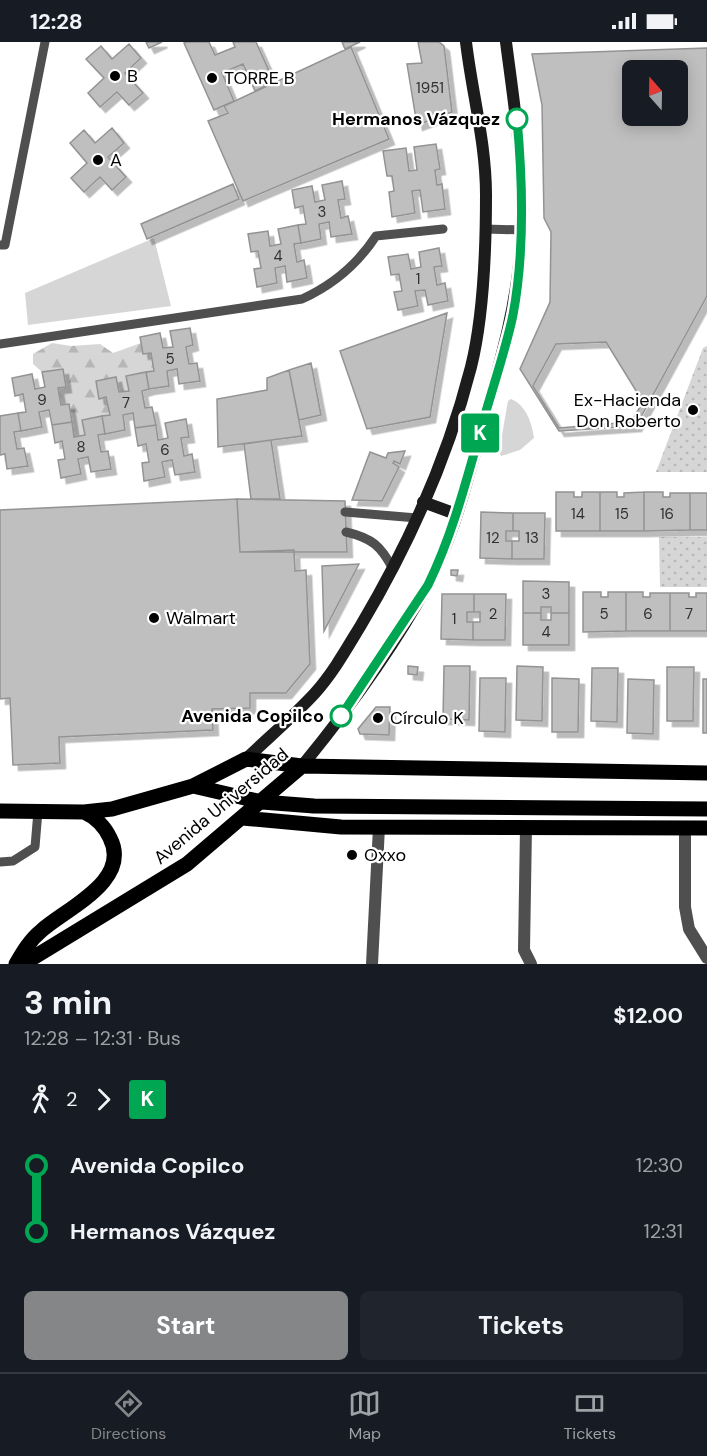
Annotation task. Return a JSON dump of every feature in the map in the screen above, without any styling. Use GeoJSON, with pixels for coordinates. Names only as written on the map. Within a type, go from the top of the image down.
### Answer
{"type":"FeatureCollection","features":[{"type":"Feature","properties":{"kind":"main road","name":"Avenida Universidad"},"geometry":{"type":"LineString","coordinates":[[246,759],[316,692],[344,653],[393,569],[417,518],[445,448],[471,366],[479,311],[485,229],[485,178],[466,42]]}},
{"type":"Feature","properties":{"kind":"main road","name":"Avenida Universidad"},"geometry":{"type":"LineString","coordinates":[[22,964],[187,864],[302,766],[330,733],[428,585],[456,514],[513,316],[522,230],[520,158],[506,42]]}},
{"type":"Feature","properties":{"kind":"main road"},"geometry":{"type":"LineString","coordinates":[[423,502],[456,514]]}},
{"type":"Feature","properties":{"kind":"main road"},"geometry":{"type":"LineString","coordinates":[[0,812],[84,812],[149,801],[193,786],[246,759],[302,766],[707,773]]}},
{"type":"Feature","properties":{"kind":"main road"},"geometry":{"type":"LineString","coordinates":[[193,786],[262,802],[344,807],[707,809]]}},
{"type":"Feature","properties":{"kind":"main road"},"geometry":{"type":"LineString","coordinates":[[16,964],[28,943],[90,896],[110,872],[114,860],[112,841],[101,825],[84,812]]}},
{"type":"Feature","properties":{"kind":"main road"},"geometry":{"type":"LineString","coordinates":[[242,818],[341,827],[707,828]]}},
{"type":"Feature","properties":{"kind":"street"},"geometry":{"type":"LineString","coordinates":[[372,964],[379,827]]}},
{"type":"Feature","properties":{"kind":"street"},"geometry":{"type":"LineString","coordinates":[[526,827],[524,950],[531,964]]}},
{"type":"Feature","properties":{"kind":"street"},"geometry":{"type":"LineString","coordinates":[[685,828],[685,907],[689,929],[707,958]]}},
{"type":"Feature","properties":{"kind":"lane"},"geometry":{"type":"LineString","coordinates":[[0,245],[5,245],[13,214],[45,42]]}},
{"type":"Feature","properties":{"kind":"lane"},"geometry":{"type":"LineString","coordinates":[[0,344],[302,299],[326,288],[352,266],[376,236],[443,229]]}},
{"type":"Feature","properties":{"kind":"lane"},"geometry":{"type":"LineString","coordinates":[[485,229],[522,230]]}},
{"type":"Feature","properties":{"kind":"lane"},"geometry":{"type":"LineString","coordinates":[[345,512],[417,518]]}},
{"type":"Feature","properties":{"kind":"lane"},"geometry":{"type":"LineString","coordinates":[[346,532],[375,542],[384,551],[393,569]]}},
{"type":"Feature","properties":{"kind":"lane"},"geometry":{"type":"LineString","coordinates":[[0,862],[13,861],[35,847],[38,811]]}},
{"type":"Feature","properties":{"kind":"green space"},"geometry":{"type":"Polygon","coordinates":[[[154,238],[171,306],[28,325],[25,293],[154,238]]]}},
{"type":"Feature","properties":{"kind":"green space"},"geometry":{"type":"Polygon","coordinates":[[[52,343],[71,346],[100,344],[113,353],[141,343],[143,354],[151,353],[154,371],[126,376],[129,391],[119,392],[116,378],[96,381],[99,398],[106,397],[110,415],[82,420],[85,435],[74,437],[69,404],[61,405],[58,388],[63,369],[42,372],[33,364],[33,354],[52,343]]]}},
{"type":"Feature","properties":{"kind":"green space","name":"Ex-Hacienda Don Roberto"},"geometry":{"type":"Polygon","coordinates":[[[707,346],[707,472],[656,472],[703,348],[707,346]]]}},
{"type":"Feature","properties":{"kind":"green space"},"geometry":{"type":"Polygon","coordinates":[[[511,399],[521,406],[527,415],[534,438],[520,450],[501,456],[499,452],[508,401],[511,399]]]}},
{"type":"Feature","properties":{"kind":"green space"},"geometry":{"type":"Polygon","coordinates":[[[659,537],[707,537],[707,587],[660,587],[659,537]]]}},
{"type":"Feature","properties":{"kind":"building"},"geometry":{"type":"Polygon","coordinates":[[[146,42],[162,42],[149,48],[146,42]]]}},
{"type":"Feature","properties":{"kind":"building","name":"TORRE B"},"geometry":{"type":"Polygon","coordinates":[[[209,42],[215,55],[235,47],[233,42],[256,42],[274,82],[255,91],[243,64],[222,73],[234,101],[214,110],[184,43],[209,42]]]}},
{"type":"Feature","properties":{"kind":"building"},"geometry":{"type":"Polygon","coordinates":[[[342,42],[360,42],[345,49],[342,42]]]}},
{"type":"Feature","properties":{"kind":"building"},"geometry":{"type":"Polygon","coordinates":[[[418,42],[439,42],[444,46],[452,112],[417,125],[407,64],[422,63],[418,42]]]}},
{"type":"Feature","properties":{"kind":"building","name":"B"},"geometry":{"type":"Polygon","coordinates":[[[129,44],[141,58],[125,73],[143,93],[129,105],[117,92],[100,107],[88,93],[104,78],[86,59],[101,46],[112,59],[129,44]]]}},
{"type":"Feature","properties":{"kind":"building"},"geometry":{"type":"Polygon","coordinates":[[[351,47],[389,139],[243,201],[208,121],[228,113],[224,106],[351,47]]]}},
{"type":"Feature","properties":{"kind":"building"},"geometry":{"type":"Polygon","coordinates":[[[707,48],[707,296],[636,426],[559,431],[520,369],[550,302],[551,232],[544,218],[542,105],[532,54],[707,48]],[[606,342],[556,344],[533,386],[559,428],[631,422],[643,402],[606,342]]]}},
{"type":"Feature","properties":{"kind":"building","name":"A"},"geometry":{"type":"Polygon","coordinates":[[[112,128],[124,143],[108,157],[126,177],[112,190],[100,177],[84,192],[71,178],[87,163],[70,143],[84,130],[95,143],[112,128]]]}},
{"type":"Feature","properties":{"kind":"building"},"geometry":{"type":"Polygon","coordinates":[[[436,144],[440,169],[435,170],[437,185],[442,184],[445,209],[423,212],[420,190],[412,191],[415,213],[392,217],[389,192],[394,191],[392,176],[387,176],[383,151],[406,148],[409,171],[417,170],[414,147],[436,144]]]}},
{"type":"Feature","properties":{"kind":"building"},"geometry":{"type":"Polygon","coordinates":[[[342,181],[345,199],[338,200],[341,218],[348,216],[352,234],[331,237],[329,222],[319,224],[321,239],[301,243],[298,225],[306,224],[303,206],[295,208],[292,190],[312,186],[315,202],[325,200],[322,185],[342,181]]]}},
{"type":"Feature","properties":{"kind":"building"},"geometry":{"type":"Polygon","coordinates":[[[233,184],[239,199],[147,239],[141,224],[233,184]]]}},
{"type":"Feature","properties":{"kind":"building"},"geometry":{"type":"Polygon","coordinates":[[[298,225],[301,243],[294,244],[297,262],[304,260],[307,278],[287,282],[285,266],[275,268],[277,283],[257,287],[254,269],[261,268],[258,251],[251,252],[248,234],[268,231],[270,246],[281,244],[278,229],[298,225]]]}},
{"type":"Feature","properties":{"kind":"building"},"geometry":{"type":"Polygon","coordinates":[[[439,248],[442,266],[434,267],[437,285],[445,283],[448,301],[428,305],[425,290],[415,291],[418,306],[398,310],[394,292],[402,291],[399,274],[391,275],[388,257],[408,254],[411,269],[421,267],[419,252],[439,248]]]}},
{"type":"Feature","properties":{"kind":"building"},"geometry":{"type":"Polygon","coordinates":[[[447,313],[430,417],[367,429],[340,351],[447,313]]]}},
{"type":"Feature","properties":{"kind":"building"},"geometry":{"type":"Polygon","coordinates":[[[190,328],[193,345],[186,347],[189,364],[197,363],[200,381],[179,384],[177,369],[167,371],[169,386],[149,389],[146,372],[154,371],[151,353],[143,354],[140,337],[160,333],[163,348],[173,347],[170,331],[190,328]]]}},
{"type":"Feature","properties":{"kind":"building"},"geometry":{"type":"Polygon","coordinates":[[[311,363],[321,415],[299,420],[289,370],[311,363]]]}},
{"type":"Feature","properties":{"kind":"building"},"geometry":{"type":"Polygon","coordinates":[[[63,369],[66,387],[58,388],[61,405],[69,404],[72,422],[52,425],[49,410],[39,412],[42,427],[21,431],[18,413],[26,412],[23,394],[15,396],[12,378],[32,374],[35,389],[45,387],[42,372],[63,369]]]}},
{"type":"Feature","properties":{"kind":"building"},"geometry":{"type":"Polygon","coordinates":[[[289,370],[302,436],[218,447],[217,399],[267,390],[267,378],[289,370]]]}},
{"type":"Feature","properties":{"kind":"building"},"geometry":{"type":"Polygon","coordinates":[[[146,372],[149,389],[142,391],[145,408],[152,407],[156,425],[135,428],[133,413],[123,415],[125,430],[105,434],[102,416],[110,415],[106,397],[99,399],[96,381],[116,377],[119,392],[129,391],[126,376],[146,372]]]}},
{"type":"Feature","properties":{"kind":"building"},"geometry":{"type":"Polygon","coordinates":[[[18,413],[21,431],[14,432],[17,449],[24,448],[28,466],[7,469],[5,454],[0,455],[0,416],[18,413]]]}},
{"type":"Feature","properties":{"kind":"building"},"geometry":{"type":"Polygon","coordinates":[[[102,416],[105,434],[98,435],[101,452],[108,451],[111,469],[91,472],[88,457],[78,459],[81,474],[61,478],[58,460],[65,459],[62,441],[55,443],[52,425],[72,422],[74,437],[85,435],[82,420],[102,416]]]}},
{"type":"Feature","properties":{"kind":"building"},"geometry":{"type":"Polygon","coordinates":[[[186,419],[189,437],[181,438],[184,456],[192,454],[195,472],[175,475],[172,460],[162,462],[165,477],[144,481],[142,463],[149,462],[146,444],[138,446],[135,428],[156,425],[158,440],[168,438],[165,423],[186,419]]]}},
{"type":"Feature","properties":{"kind":"building"},"geometry":{"type":"Polygon","coordinates":[[[271,440],[280,499],[251,499],[244,444],[271,440]]]}},
{"type":"Feature","properties":{"kind":"building"},"geometry":{"type":"Polygon","coordinates":[[[405,451],[400,464],[394,461],[393,463],[399,467],[382,501],[352,500],[370,452],[386,458],[388,453],[405,451]]]}},
{"type":"Feature","properties":{"kind":"building"},"geometry":{"type":"Polygon","coordinates":[[[556,492],[574,492],[574,497],[582,497],[582,492],[600,492],[600,531],[556,531],[556,492]]]}},
{"type":"Feature","properties":{"kind":"building"},"geometry":{"type":"Polygon","coordinates":[[[600,492],[617,492],[617,497],[624,497],[624,493],[644,492],[644,531],[600,531],[600,492]]]}},
{"type":"Feature","properties":{"kind":"building"},"geometry":{"type":"Polygon","coordinates":[[[644,492],[663,492],[663,497],[670,497],[670,493],[690,493],[690,530],[644,531],[644,492]]]}},
{"type":"Feature","properties":{"kind":"building"},"geometry":{"type":"Polygon","coordinates":[[[690,493],[707,493],[707,530],[690,530],[690,493]]]}},
{"type":"Feature","properties":{"kind":"building","name":"Walmart"},"geometry":{"type":"Polygon","coordinates":[[[237,499],[240,552],[294,550],[295,571],[306,570],[310,664],[286,693],[250,693],[250,708],[212,709],[213,730],[59,737],[60,763],[13,765],[10,698],[0,699],[0,510],[237,499]]]}},
{"type":"Feature","properties":{"kind":"building"},"geometry":{"type":"Polygon","coordinates":[[[237,499],[345,501],[347,552],[240,552],[237,499]]]}},
{"type":"Feature","properties":{"kind":"building"},"geometry":{"type":"Polygon","coordinates":[[[481,512],[513,513],[513,531],[506,531],[506,541],[512,541],[512,559],[480,558],[481,512]]]}},
{"type":"Feature","properties":{"kind":"building"},"geometry":{"type":"Polygon","coordinates":[[[513,513],[545,513],[544,559],[512,559],[512,541],[519,541],[519,531],[513,531],[513,513]]]}},
{"type":"Feature","properties":{"kind":"building"},"geometry":{"type":"Polygon","coordinates":[[[359,564],[324,631],[322,566],[359,564]]]}},
{"type":"Feature","properties":{"kind":"building"},"geometry":{"type":"Polygon","coordinates":[[[451,570],[458,570],[457,576],[451,575],[451,570]]]}},
{"type":"Feature","properties":{"kind":"building"},"geometry":{"type":"Polygon","coordinates":[[[523,581],[569,582],[569,613],[551,613],[551,607],[541,607],[541,613],[523,613],[523,581]]]}},
{"type":"Feature","properties":{"kind":"building"},"geometry":{"type":"Polygon","coordinates":[[[583,592],[601,592],[601,597],[608,597],[608,592],[626,592],[626,631],[583,632],[583,592]]]}},
{"type":"Feature","properties":{"kind":"building"},"geometry":{"type":"Polygon","coordinates":[[[626,592],[643,592],[643,597],[650,597],[650,593],[670,593],[670,631],[626,631],[626,592]]]}},
{"type":"Feature","properties":{"kind":"building"},"geometry":{"type":"Polygon","coordinates":[[[670,593],[689,593],[689,597],[696,597],[696,593],[707,593],[707,631],[670,631],[670,593]]]}},
{"type":"Feature","properties":{"kind":"building"},"geometry":{"type":"Polygon","coordinates":[[[442,594],[474,594],[474,612],[467,612],[467,622],[473,622],[473,640],[441,639],[442,594]]]}},
{"type":"Feature","properties":{"kind":"building"},"geometry":{"type":"Polygon","coordinates":[[[474,594],[506,594],[505,640],[473,640],[473,622],[480,622],[480,612],[474,612],[474,594]]]}},
{"type":"Feature","properties":{"kind":"building"},"geometry":{"type":"Polygon","coordinates":[[[523,613],[541,613],[541,620],[551,620],[551,613],[569,613],[569,645],[523,645],[523,613]]]}},
{"type":"Feature","properties":{"kind":"building"},"geometry":{"type":"Polygon","coordinates":[[[408,666],[418,667],[417,675],[408,674],[408,666]]]}},
{"type":"Feature","properties":{"kind":"building"},"geometry":{"type":"Polygon","coordinates":[[[444,666],[470,666],[469,720],[443,719],[444,666]]]}},
{"type":"Feature","properties":{"kind":"building"},"geometry":{"type":"Polygon","coordinates":[[[517,666],[543,667],[542,721],[516,720],[517,666]]]}},
{"type":"Feature","properties":{"kind":"building"},"geometry":{"type":"Polygon","coordinates":[[[667,667],[694,667],[693,721],[667,721],[667,667]]]}},
{"type":"Feature","properties":{"kind":"building"},"geometry":{"type":"Polygon","coordinates":[[[592,668],[618,668],[617,722],[591,721],[592,668]]]}},
{"type":"Feature","properties":{"kind":"building"},"geometry":{"type":"Polygon","coordinates":[[[480,678],[506,678],[505,732],[479,731],[480,678]]]}},
{"type":"Feature","properties":{"kind":"building"},"geometry":{"type":"Polygon","coordinates":[[[552,678],[579,679],[578,732],[552,732],[552,678]]]}},
{"type":"Feature","properties":{"kind":"building"},"geometry":{"type":"Polygon","coordinates":[[[628,679],[654,680],[653,734],[627,733],[628,679]]]}},
{"type":"Feature","properties":{"kind":"building"},"geometry":{"type":"Polygon","coordinates":[[[703,679],[707,679],[707,733],[703,733],[703,679]]]}},
{"type":"Feature","properties":{"kind":"building","name":"Círculo K"},"geometry":{"type":"Polygon","coordinates":[[[376,707],[390,707],[389,735],[360,734],[358,729],[376,707]]]}},
{"type":"Feature","properties":{"kind":"bus line","name":"K"},"geometry":{"type":"LineString","coordinates":[[341,716],[428,585],[439,563],[467,478],[513,316],[522,230],[517,119]]}},
{"type":"Feature","properties":{"kind":"place","name":"B"},"geometry":{"type":"Point","coordinates":[115,76]}},
{"type":"Feature","properties":{"kind":"place","name":"TORRE B"},"geometry":{"type":"Point","coordinates":[212,78]}},
{"type":"Feature","properties":{"kind":"place","name":"Hermanos Vázquez"},"geometry":{"type":"Point","coordinates":[517,119]}},
{"type":"Feature","properties":{"kind":"place","name":"A"},"geometry":{"type":"Point","coordinates":[98,160]}},
{"type":"Feature","properties":{"kind":"place","name":"Ex-Hacienda Don Roberto"},"geometry":{"type":"Point","coordinates":[693,410]}},
{"type":"Feature","properties":{"kind":"place","name":"Walmart"},"geometry":{"type":"Point","coordinates":[154,618]}},
{"type":"Feature","properties":{"kind":"place","name":"Avenida Copilco"},"geometry":{"type":"Point","coordinates":[341,716]}},
{"type":"Feature","properties":{"kind":"place","name":"Círculo K"},"geometry":{"type":"Point","coordinates":[378,718]}},
{"type":"Feature","properties":{"kind":"place","name":"Oxxo"},"geometry":{"type":"Point","coordinates":[352,855]}}]}
